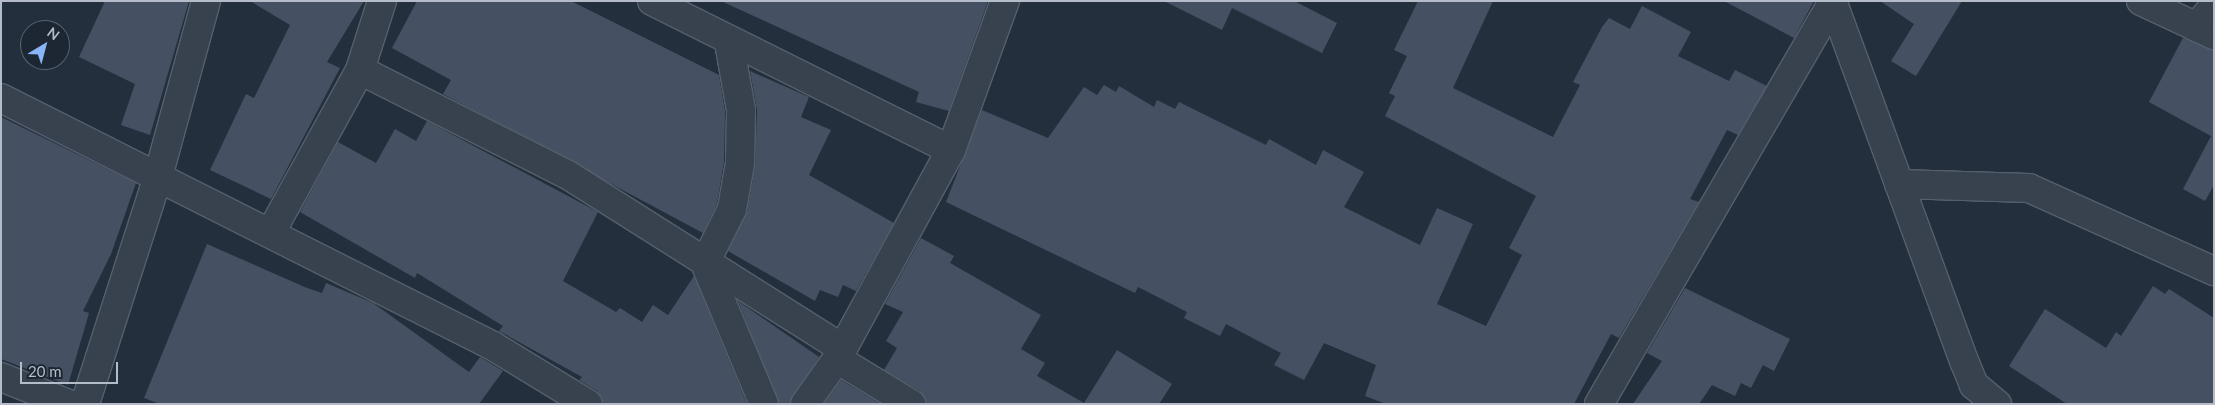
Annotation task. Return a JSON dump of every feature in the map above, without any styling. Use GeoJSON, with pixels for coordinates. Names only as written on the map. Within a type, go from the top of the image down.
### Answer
{"type":"FeatureCollection","features":[{"type":"Feature","properties":{"kind":"street"},"geometry":{"type":"LineString","coordinates":[[85,404],[159,173],[206,1]]}},
{"type":"Feature","properties":{"kind":"street"},"geometry":{"type":"LineString","coordinates":[[271,232],[360,70],[382,1]]}},
{"type":"Feature","properties":{"kind":"street"},"geometry":{"type":"LineString","coordinates":[[652,1],[729,43],[951,150]]}},
{"type":"Feature","properties":{"kind":"street"},"geometry":{"type":"LineString","coordinates":[[805,404],[840,354],[951,150],[1005,1]]}},
{"type":"Feature","properties":{"kind":"street"},"geometry":{"type":"LineString","coordinates":[[2141,1],[2205,31],[2214,6]]}},
{"type":"Feature","properties":{"kind":"street"},"geometry":{"type":"LineString","coordinates":[[1833,2],[1899,184],[1970,395],[1996,404]]}},
{"type":"Feature","properties":{"kind":"street"},"geometry":{"type":"LineString","coordinates":[[1599,404],[1833,2]]}},
{"type":"Feature","properties":{"kind":"street"},"geometry":{"type":"LineString","coordinates":[[729,43],[741,110],[740,163],[732,209],[705,263],[764,404]]}},
{"type":"Feature","properties":{"kind":"street"},"geometry":{"type":"LineString","coordinates":[[360,70],[568,175],[705,263],[911,404]]}},
{"type":"Feature","properties":{"kind":"street"},"geometry":{"type":"LineString","coordinates":[[1,98],[159,173],[493,346],[588,404]]}},
{"type":"Feature","properties":{"kind":"street"},"geometry":{"type":"LineString","coordinates":[[1899,184],[2029,188],[2214,271]]}},
{"type":"Feature","properties":{"kind":"street"},"geometry":{"type":"LineString","coordinates":[[1,377],[69,404]]}},
{"type":"Feature","properties":{"kind":"building"},"geometry":{"type":"Polygon","coordinates":[[[105,1],[189,1],[150,135],[121,125],[135,84],[79,57],[105,1]]]}},
{"type":"Feature","properties":{"kind":"building"},"geometry":{"type":"Polygon","coordinates":[[[250,1],[364,1],[327,62],[340,68],[271,199],[210,170],[246,94],[254,98],[290,25],[250,1]]]}},
{"type":"Feature","properties":{"kind":"building"},"geometry":{"type":"Polygon","coordinates":[[[417,1],[571,1],[719,75],[725,111],[724,162],[717,204],[703,233],[443,94],[451,80],[392,48],[417,1]]]}},
{"type":"Feature","properties":{"kind":"building"},"geometry":{"type":"Polygon","coordinates":[[[721,1],[988,1],[949,111],[916,102],[919,92],[721,1]]]}},
{"type":"Feature","properties":{"kind":"building"},"geometry":{"type":"Polygon","coordinates":[[[1164,1],[1294,1],[1337,23],[1322,53],[1232,8],[1222,30],[1164,1]]]}},
{"type":"Feature","properties":{"kind":"building"},"geometry":{"type":"Polygon","coordinates":[[[1418,1],[1493,1],[1453,88],[1553,137],[1580,85],[1573,82],[1602,27],[1609,18],[1630,29],[1642,6],[1691,32],[1678,56],[1729,81],[1735,70],[1767,86],[1738,135],[1727,130],[1690,199],[1699,202],[1619,338],[1611,334],[1574,404],[1386,404],[1365,396],[1376,365],[1324,343],[1304,380],[1274,365],[1281,353],[1226,324],[1220,336],[1184,318],[1187,312],[1138,287],[1135,293],[946,202],[982,110],[1048,138],[1084,87],[1097,95],[1104,85],[1116,92],[1119,86],[1154,107],[1157,100],[1175,109],[1179,102],[1266,145],[1269,139],[1316,165],[1323,150],[1364,172],[1344,207],[1420,245],[1437,208],[1473,224],[1437,304],[1486,326],[1522,255],[1509,248],[1536,196],[1385,116],[1395,96],[1389,93],[1407,56],[1394,50],[1418,1]]]}},
{"type":"Feature","properties":{"kind":"building"},"geometry":{"type":"Polygon","coordinates":[[[1724,1],[1814,1],[1794,38],[1724,1]]]}},
{"type":"Feature","properties":{"kind":"building"},"geometry":{"type":"Polygon","coordinates":[[[1880,1],[1962,1],[1916,76],[1891,61],[1914,24],[1880,1]]]}},
{"type":"Feature","properties":{"kind":"building"},"geometry":{"type":"Polygon","coordinates":[[[2183,38],[2214,50],[2214,185],[2205,201],[2183,189],[2211,136],[2149,102],[2183,38]]]}},
{"type":"Feature","properties":{"kind":"building"},"geometry":{"type":"Polygon","coordinates":[[[750,71],[809,97],[801,117],[831,130],[809,175],[894,223],[856,291],[843,285],[838,297],[820,290],[815,301],[728,251],[747,212],[755,166],[757,110],[750,71]]]}},
{"type":"Feature","properties":{"kind":"building"},"geometry":{"type":"Polygon","coordinates":[[[1,117],[136,183],[111,254],[83,311],[89,313],[68,385],[1,359],[1,117]]]}},
{"type":"Feature","properties":{"kind":"building"},"geometry":{"type":"Polygon","coordinates":[[[427,121],[598,212],[563,281],[616,312],[620,308],[642,322],[653,305],[668,315],[694,276],[747,404],[604,404],[597,391],[579,380],[582,377],[499,331],[503,326],[417,273],[415,278],[300,212],[338,142],[376,163],[395,129],[416,141],[427,121]]]}},
{"type":"Feature","properties":{"kind":"building"},"geometry":{"type":"Polygon","coordinates":[[[921,238],[954,256],[950,263],[1041,315],[1021,349],[1045,363],[1037,376],[1084,403],[1117,350],[1172,384],[1159,404],[927,404],[920,391],[884,370],[897,348],[886,341],[903,312],[885,304],[921,238]]]}},
{"type":"Feature","properties":{"kind":"building"},"geometry":{"type":"Polygon","coordinates":[[[207,244],[307,288],[322,293],[326,283],[373,303],[469,372],[480,357],[503,371],[479,404],[160,404],[144,398],[207,244]]]}},
{"type":"Feature","properties":{"kind":"building"},"geometry":{"type":"Polygon","coordinates":[[[2153,286],[2165,294],[2169,289],[2214,318],[2214,404],[2067,404],[2009,366],[2045,309],[2106,348],[2116,332],[2121,336],[2153,286]]]}},
{"type":"Feature","properties":{"kind":"building"},"geometry":{"type":"Polygon","coordinates":[[[1685,288],[1790,339],[1774,371],[1763,365],[1751,388],[1741,383],[1735,396],[1712,385],[1699,404],[1633,404],[1662,361],[1647,353],[1685,288]]]}},
{"type":"Feature","properties":{"kind":"building"},"geometry":{"type":"Polygon","coordinates":[[[738,301],[819,357],[790,404],[779,404],[738,301]]]}},
{"type":"Feature","properties":{"kind":"building"},"geometry":{"type":"Polygon","coordinates":[[[841,380],[881,404],[824,404],[841,380]]]}}]}
